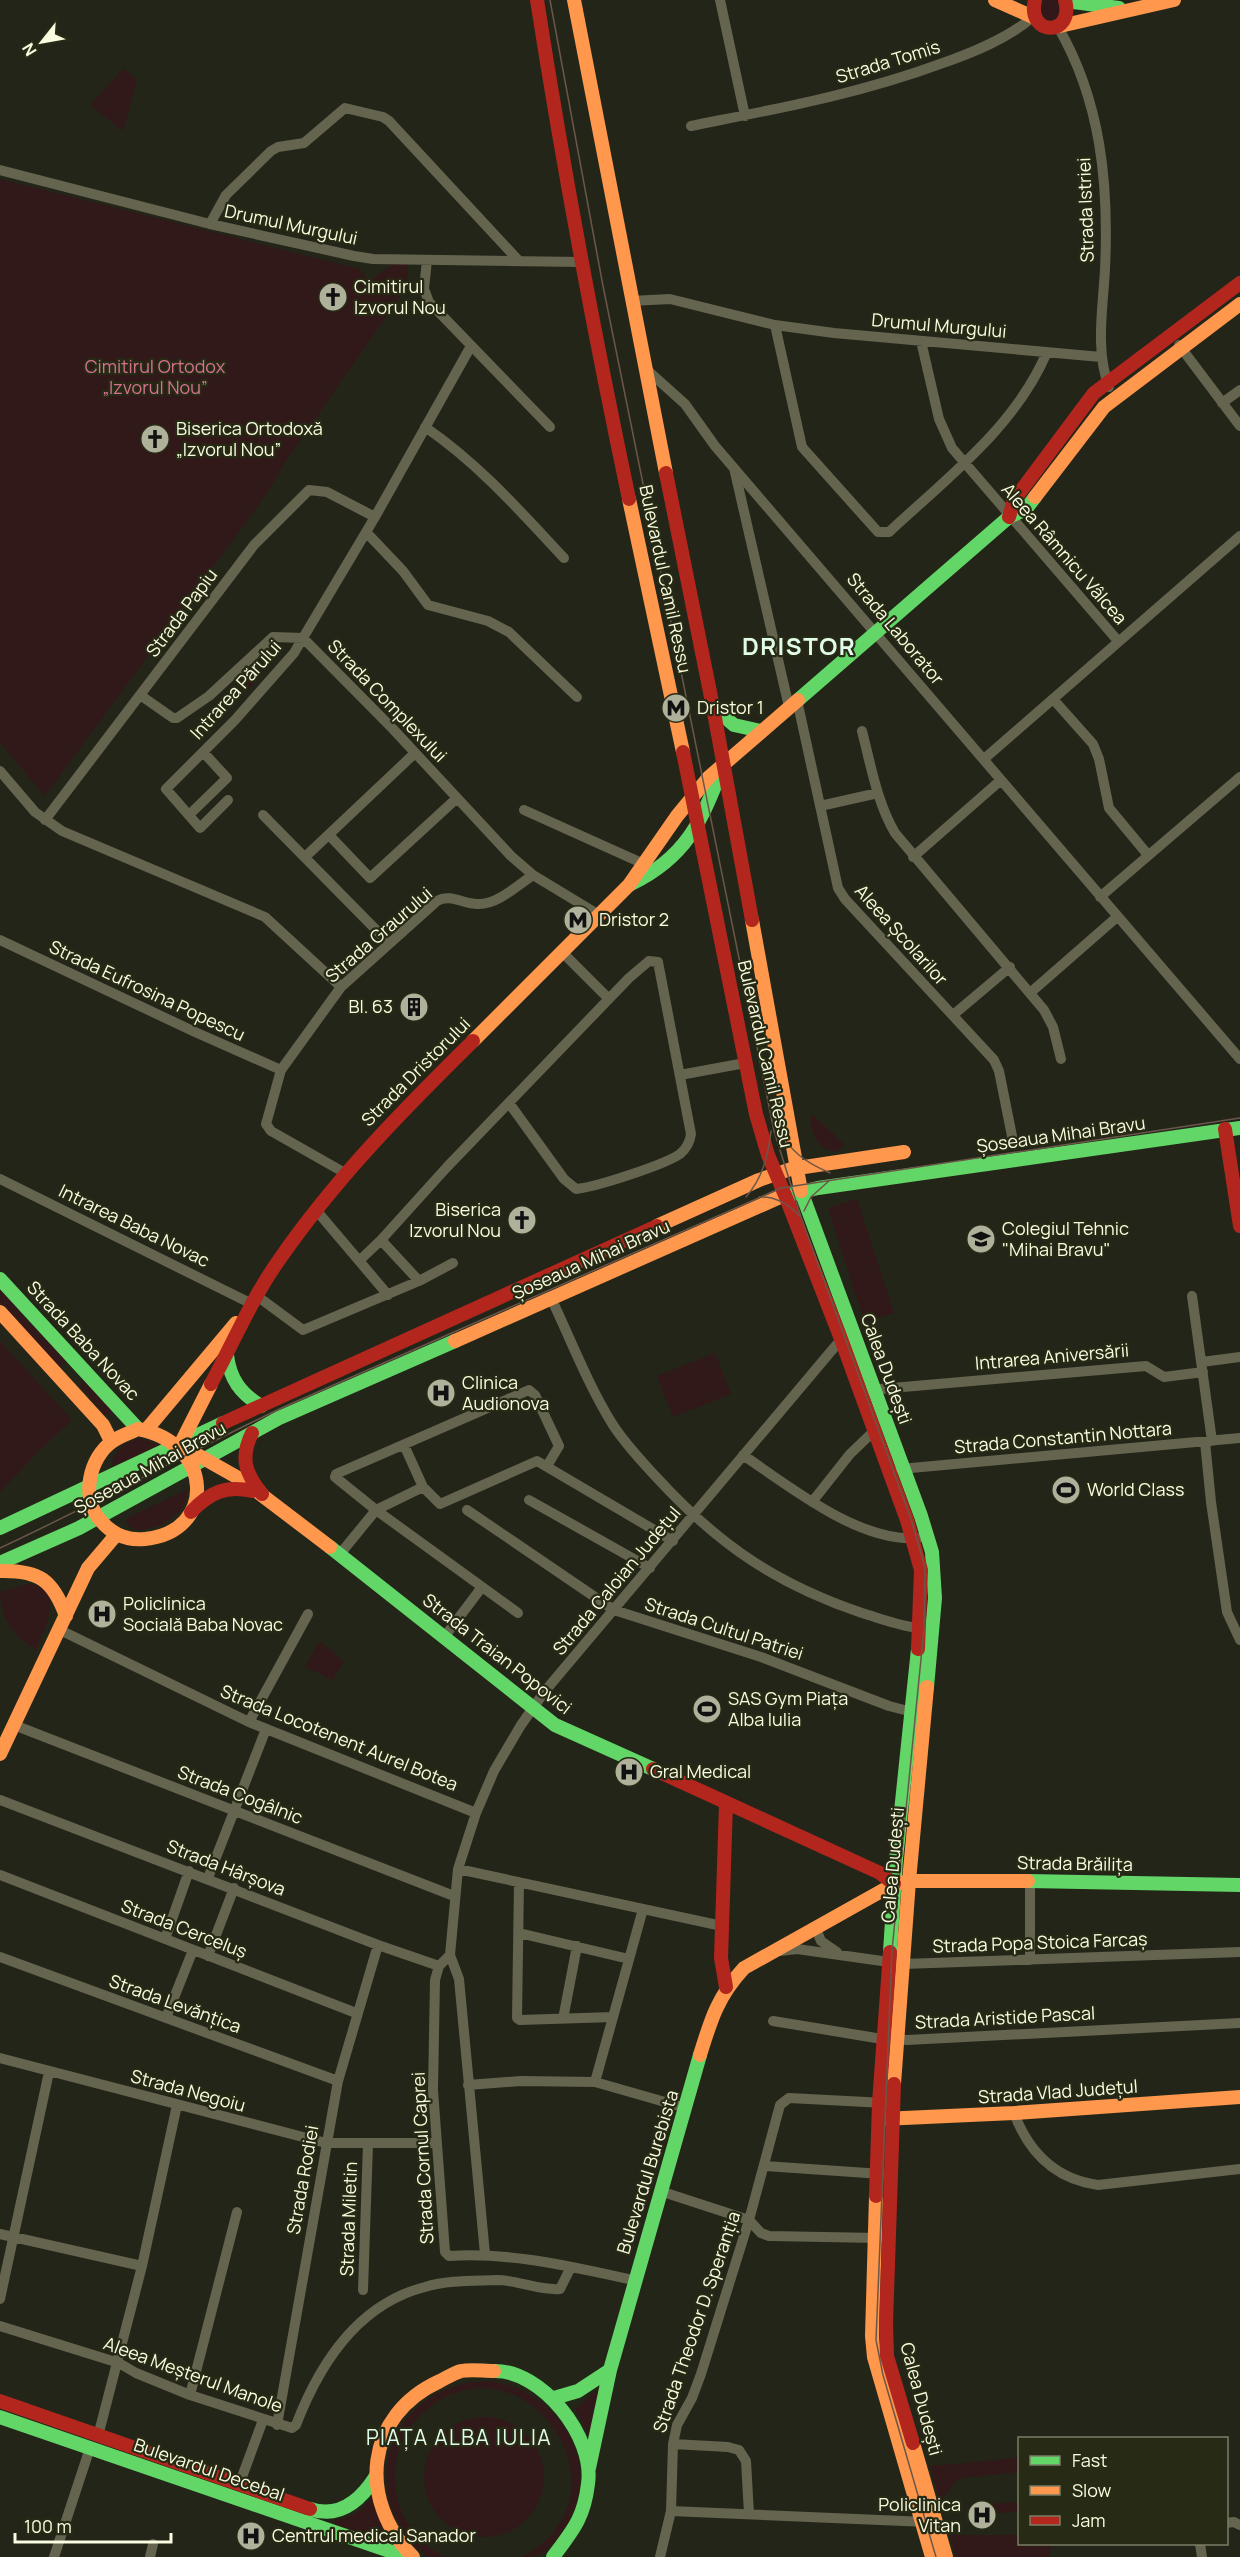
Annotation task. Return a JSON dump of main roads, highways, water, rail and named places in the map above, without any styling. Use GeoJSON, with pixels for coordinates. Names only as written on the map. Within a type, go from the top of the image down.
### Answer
{"type":"FeatureCollection","features":[{"type":"Feature","properties":{"kind":"main road","name":"Bulevardul Camil Ressu"},"geometry":{"type":"LineString","coordinates":[[534,0],[581,262],[746,1063],[761,1133],[785,1195]]}},
{"type":"Feature","properties":{"kind":"main road","name":"Bulevardul Camil Ressu"},"geometry":{"type":"LineString","coordinates":[[574,0],[631,301],[713,707],[801,1191]]}},
{"type":"Feature","properties":{"kind":"main road"},"geometry":{"type":"LineString","coordinates":[[995,0],[1033,17],[1044,27],[1059,26],[1174,0]]}},
{"type":"Feature","properties":{"kind":"main road"},"geometry":{"type":"LineString","coordinates":[[1033,17],[1035,0]]}},
{"type":"Feature","properties":{"kind":"main road"},"geometry":{"type":"LineString","coordinates":[[1059,26],[1068,12],[1065,1],[1132,9]]}},
{"type":"Feature","properties":{"kind":"main road"},"geometry":{"type":"LineString","coordinates":[[1009,517],[1014,500],[1082,407],[1107,382],[1240,283]]}},
{"type":"Feature","properties":{"kind":"main road"},"geometry":{"type":"LineString","coordinates":[[723,764],[1009,517],[1026,509],[1092,420],[1114,398],[1240,304]]}},
{"type":"Feature","properties":{"kind":"main road"},"geometry":{"type":"LineString","coordinates":[[713,707],[721,718],[735,728],[761,732]]}},
{"type":"Feature","properties":{"kind":"main road","name":"Strada Dristorului"},"geometry":{"type":"LineString","coordinates":[[180,1445],[255,1300],[278,1261],[345,1173],[398,1114],[629,885],[693,797],[723,764]]}},
{"type":"Feature","properties":{"kind":"main road","name":"Strada Dristorului"},"geometry":{"type":"LineString","coordinates":[[629,885],[654,872],[676,855],[699,828],[723,764]]}},
{"type":"Feature","properties":{"kind":"main road"},"geometry":{"type":"LineString","coordinates":[[761,1133],[788,1128]]}},
{"type":"Feature","properties":{"kind":"main road","name":"Șoseaua Mihai Bravu"},"geometry":{"type":"LineString","coordinates":[[0,1563],[98,1519],[296,1410],[785,1195],[1240,1128]]}},
{"type":"Feature","properties":{"kind":"main road"},"geometry":{"type":"LineString","coordinates":[[1225,1129],[1236,1171],[1240,1226]]}},
{"type":"Feature","properties":{"kind":"main road","name":"Șoseaua Mihai Bravu"},"geometry":{"type":"LineString","coordinates":[[0,1528],[261,1406],[775,1174],[796,1168],[903,1152]]}},
{"type":"Feature","properties":{"kind":"main road"},"geometry":{"type":"LineString","coordinates":[[833,1162],[837,1186]]}},
{"type":"Feature","properties":{"kind":"main road"},"geometry":{"type":"LineString","coordinates":[[742,1188],[751,1209]]}},
{"type":"Feature","properties":{"kind":"main road","name":"Calea Dudești"},"geometry":{"type":"LineString","coordinates":[[801,1191],[847,1335],[861,1392],[874,1430],[896,1469],[927,1536],[932,1552],[935,1587],[927,1629],[918,1714],[894,1884],[878,2119],[884,2174]]}},
{"type":"Feature","properties":{"kind":"main road","name":"Calea Dudești"},"geometry":{"type":"LineString","coordinates":[[785,1195],[847,1335],[875,1389],[913,1539],[921,1577],[927,1629]]}},
{"type":"Feature","properties":{"kind":"main road","name":"Strada Baba Novac"},"geometry":{"type":"LineString","coordinates":[[0,1279],[143,1429]]}},
{"type":"Feature","properties":{"kind":"main road","name":"Strada Dristorului"},"geometry":{"type":"LineString","coordinates":[[143,1429],[255,1300]]}},
{"type":"Feature","properties":{"kind":"main road"},"geometry":{"type":"LineString","coordinates":[[0,1312],[103,1425],[111,1441]]}},
{"type":"Feature","properties":{"kind":"main road"},"geometry":{"type":"LineString","coordinates":[[227,1355],[228,1372],[234,1385],[241,1393],[261,1406]]}},
{"type":"Feature","properties":{"kind":"main road"},"geometry":{"type":"LineString","coordinates":[[0,1754],[88,1568],[116,1535],[98,1519],[92,1505],[88,1487],[93,1463],[111,1441],[143,1429],[170,1438],[199,1463],[198,1484],[191,1512]]}},
{"type":"Feature","properties":{"kind":"main road"},"geometry":{"type":"LineString","coordinates":[[252,1433],[243,1458],[245,1470],[262,1494]]}},
{"type":"Feature","properties":{"kind":"main road","name":"Strada Traian Popovici"},"geometry":{"type":"LineString","coordinates":[[199,1463],[242,1480],[262,1494],[445,1636],[532,1709],[569,1733],[880,1873],[894,1884]]}},
{"type":"Feature","properties":{"kind":"main road","name":"Strada Traian Popovici"},"geometry":{"type":"LineString","coordinates":[[116,1535],[140,1541],[162,1536],[178,1528],[203,1499],[220,1488],[238,1487],[262,1494]]}},
{"type":"Feature","properties":{"kind":"main road"},"geometry":{"type":"LineString","coordinates":[[0,1571],[30,1573],[47,1580],[59,1595],[66,1616]]}},
{"type":"Feature","properties":{"kind":"main road","name":"Calea Dudești"},"geometry":{"type":"LineString","coordinates":[[918,1714],[893,2120],[884,2174],[881,2238],[887,2356],[929,2522],[932,2557]]}},
{"type":"Feature","properties":{"kind":"main road"},"geometry":{"type":"LineString","coordinates":[[726,1804],[721,1950],[721,1968],[726,1987]]}},
{"type":"Feature","properties":{"kind":"main road","name":"Strada Brăilița"},"geometry":{"type":"LineString","coordinates":[[909,1881],[1240,1885]]}},
{"type":"Feature","properties":{"kind":"main road","name":"Bulevardul Burebista"},"geometry":{"type":"LineString","coordinates":[[589,2470],[610,2370],[634,2280],[712,2014],[726,1987],[744,1968],[768,1952],[894,1884],[909,1881]]}},
{"type":"Feature","properties":{"kind":"main road"},"geometry":{"type":"LineString","coordinates":[[721,1950],[744,1968]]}},
{"type":"Feature","properties":{"kind":"main road","name":"Strada Vlad Județul"},"geometry":{"type":"LineString","coordinates":[[878,2119],[1014,2113],[1240,2097]]}},
{"type":"Feature","properties":{"kind":"main road"},"geometry":{"type":"LineString","coordinates":[[554,2398],[578,2391],[610,2370]]}},
{"type":"Feature","properties":{"kind":"main road"},"geometry":{"type":"LineString","coordinates":[[413,2557],[400,2543],[387,2523],[378,2497],[376,2476],[380,2448],[392,2420],[414,2395],[440,2379],[469,2371],[496,2371],[530,2381],[554,2398],[568,2413],[579,2431],[589,2470],[588,2491],[582,2515],[574,2532],[557,2555]]}},
{"type":"Feature","properties":{"kind":"main road","name":"Bulevardul Decebal"},"geometry":{"type":"LineString","coordinates":[[0,2401],[320,2512],[335,2512],[353,2504],[376,2476]]}},
{"type":"Feature","properties":{"kind":"main road","name":"Bulevardul Decebal"},"geometry":{"type":"LineString","coordinates":[[0,2417],[407,2557]]}},
{"type":"Feature","properties":{"kind":"main road","name":"Calea Dudești"},"geometry":{"type":"LineString","coordinates":[[929,2522],[946,2557]]}},
{"type":"Feature","properties":{"kind":"tram line"},"geometry":{"type":"LineString","coordinates":[[550,0],[603,286],[774,1131],[801,1217],[911,1519],[925,1567],[924,1629],[892,1950],[876,2340],[883,2375],[936,2557]]}},
{"type":"Feature","properties":{"kind":"tram line"},"geometry":{"type":"LineString","coordinates":[[0,1548],[286,1406],[781,1188],[1240,1118]]}},
{"type":"Feature","properties":{"kind":"tram line"},"geometry":{"type":"LineString","coordinates":[[778,1127],[793,1150],[813,1165],[830,1173]]}},
{"type":"Feature","properties":{"kind":"tram line"},"geometry":{"type":"LineString","coordinates":[[746,1197],[757,1182],[764,1166],[771,1131]]}},
{"type":"Feature","properties":{"kind":"tram line"},"geometry":{"type":"LineString","coordinates":[[804,1211],[811,1197],[830,1180]]}},
{"type":"Feature","properties":{"kind":"tram line"},"geometry":{"type":"LineString","coordinates":[[759,1197],[782,1202],[801,1217]]}},
{"type":"Feature","properties":{"kind":"place","name":"Cimitirul Izvorul Nou"},"geometry":{"type":"Point","coordinates":[333,297]}},
{"type":"Feature","properties":{"kind":"place","name":"Biserica Ortodoxă „Izvorul Nou”"},"geometry":{"type":"Point","coordinates":[155,439]}},
{"type":"Feature","properties":{"kind":"place","name":"Dristor 1"},"geometry":{"type":"Point","coordinates":[676,708]}},
{"type":"Feature","properties":{"kind":"place","name":"Dristor 2"},"geometry":{"type":"Point","coordinates":[578,920]}},
{"type":"Feature","properties":{"kind":"place","name":"Bl. 63"},"geometry":{"type":"Point","coordinates":[414,1007]}},
{"type":"Feature","properties":{"kind":"place","name":"Biserica Izvorul Nou"},"geometry":{"type":"Point","coordinates":[522,1220]}},
{"type":"Feature","properties":{"kind":"place","name":"Colegiul Tehnic \"Mihai Bravu\""},"geometry":{"type":"Point","coordinates":[981,1239]}},
{"type":"Feature","properties":{"kind":"place","name":"Clinica Audionova"},"geometry":{"type":"Point","coordinates":[441,1393]}},
{"type":"Feature","properties":{"kind":"place","name":"World Class"},"geometry":{"type":"Point","coordinates":[1066,1490]}},
{"type":"Feature","properties":{"kind":"place","name":"Policlinica Socială Baba Novac"},"geometry":{"type":"Point","coordinates":[102,1614]}},
{"type":"Feature","properties":{"kind":"place","name":"SAS Gym Piața Alba Iulia"},"geometry":{"type":"Point","coordinates":[707,1709]}},
{"type":"Feature","properties":{"kind":"place","name":"Gral Medical"},"geometry":{"type":"Point","coordinates":[629,1772]}},
{"type":"Feature","properties":{"kind":"place","name":"Policlinica Vitan"},"geometry":{"type":"Point","coordinates":[982,2515]}},
{"type":"Feature","properties":{"kind":"place","name":"Centrul medical Sanador"},"geometry":{"type":"Point","coordinates":[251,2536]}},
{"type":"Feature","properties":{"kind":"district","name":"DRISTOR"},"geometry":{"type":"Point","coordinates":[799,647]}},
{"type":"Feature","properties":{"kind":"district","name":"PIAȚA ALBA IULIA"},"geometry":{"type":"Point","coordinates":[459,2438]}},
{"type":"Feature","properties":{"kind":"park label","name":"Cimitirul Ortodox „Izvorul Nou”"},"geometry":{"type":"Point","coordinates":[155,377]}}]}
